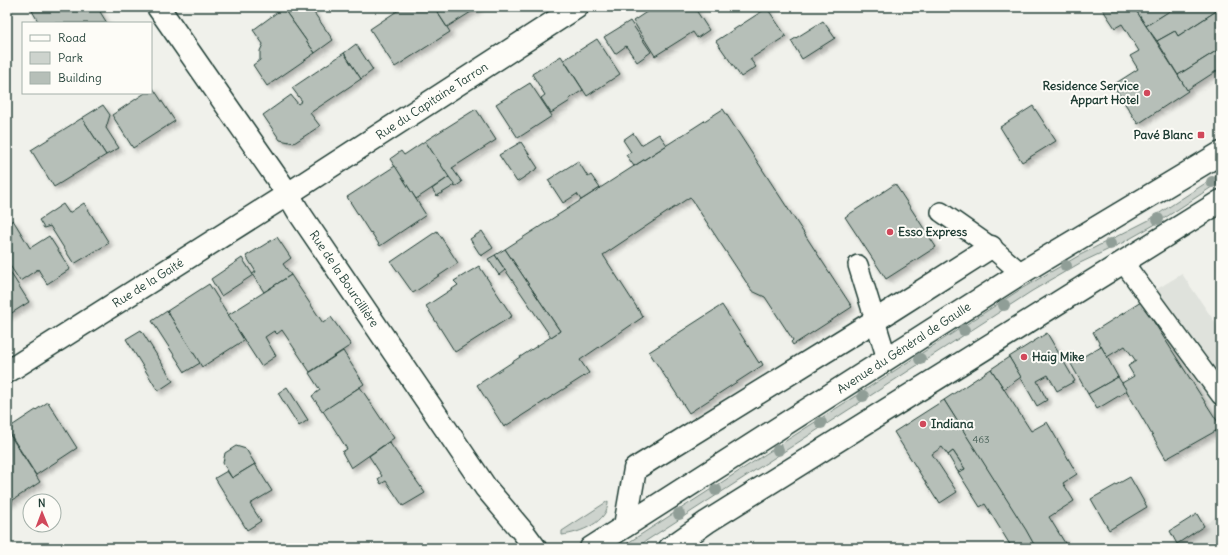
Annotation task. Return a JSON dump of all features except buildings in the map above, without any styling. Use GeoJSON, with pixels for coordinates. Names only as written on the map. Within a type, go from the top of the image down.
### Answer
{"type":"FeatureCollection","features":[{"type":"Feature","properties":{"kind":"street","name":"Rue de la Bourcillière"},"geometry":{"type":"LineString","coordinates":[[158,7],[288,194],[298,211],[486,488],[524,532],[535,548]]}},
{"type":"Feature","properties":{"kind":"street","name":"Rue du Capitaine Tarron"},"geometry":{"type":"LineString","coordinates":[[288,194],[577,7]]}},
{"type":"Feature","properties":{"kind":"street","name":"Avenue du Général de Gaulle"},"geometry":{"type":"LineString","coordinates":[[591,548],[1021,273],[1221,153]]}},
{"type":"Feature","properties":{"kind":"street","name":"Rue de la Gaité"},"geometry":{"type":"LineString","coordinates":[[7,372],[288,194]]}},
{"type":"Feature","properties":{"kind":"street"},"geometry":{"type":"LineString","coordinates":[[670,548],[708,522],[1221,201]]}},
{"type":"Feature","properties":{"kind":"street"},"geometry":{"type":"LineString","coordinates":[[625,526],[634,469],[876,320],[991,247]]}},
{"type":"Feature","properties":{"kind":"lane"},"geometry":{"type":"LineString","coordinates":[[941,212],[991,247],[1021,273]]}},
{"type":"Feature","properties":{"kind":"lane"},"geometry":{"type":"LineString","coordinates":[[1123,262],[1221,395]]}},
{"type":"Feature","properties":{"kind":"lane"},"geometry":{"type":"LineString","coordinates":[[858,265],[887,359]]}},
{"type":"Feature","properties":{"kind":"shaded area"},"geometry":{"type":"Polygon","coordinates":[[[1182,274],[1221,331],[1221,439],[1137,301],[1182,274]]]}},
{"type":"Feature","properties":{"kind":"shaded area"},"geometry":{"type":"Polygon","coordinates":[[[1221,514],[1221,548],[1169,548],[1221,514]]]}},
{"type":"Feature","properties":{"kind":"green space"},"geometry":{"type":"Polygon","coordinates":[[[1221,173],[1221,181],[1154,225],[1124,242],[1080,263],[1032,291],[635,548],[620,548],[1021,289],[1080,255],[1149,220],[1221,173]]]}},
{"type":"Feature","properties":{"kind":"green space"},"geometry":{"type":"Polygon","coordinates":[[[608,501],[604,515],[599,520],[585,529],[562,535],[562,531],[608,501]]]}},
{"type":"Feature","properties":{"kind":"place","name":"Residence Service Appart Hotel"},"geometry":{"type":"Point","coordinates":[1147,93]}},
{"type":"Feature","properties":{"kind":"place","name":"Pavé Blanc"},"geometry":{"type":"Point","coordinates":[1201,135]}},
{"type":"Feature","properties":{"kind":"place","name":"Esso Express"},"geometry":{"type":"Point","coordinates":[890,232]}},
{"type":"Feature","properties":{"kind":"place","name":"Haig Mike"},"geometry":{"type":"Point","coordinates":[1024,357]}},
{"type":"Feature","properties":{"kind":"place","name":"Indiana"},"geometry":{"type":"Point","coordinates":[923,424]}}]}
